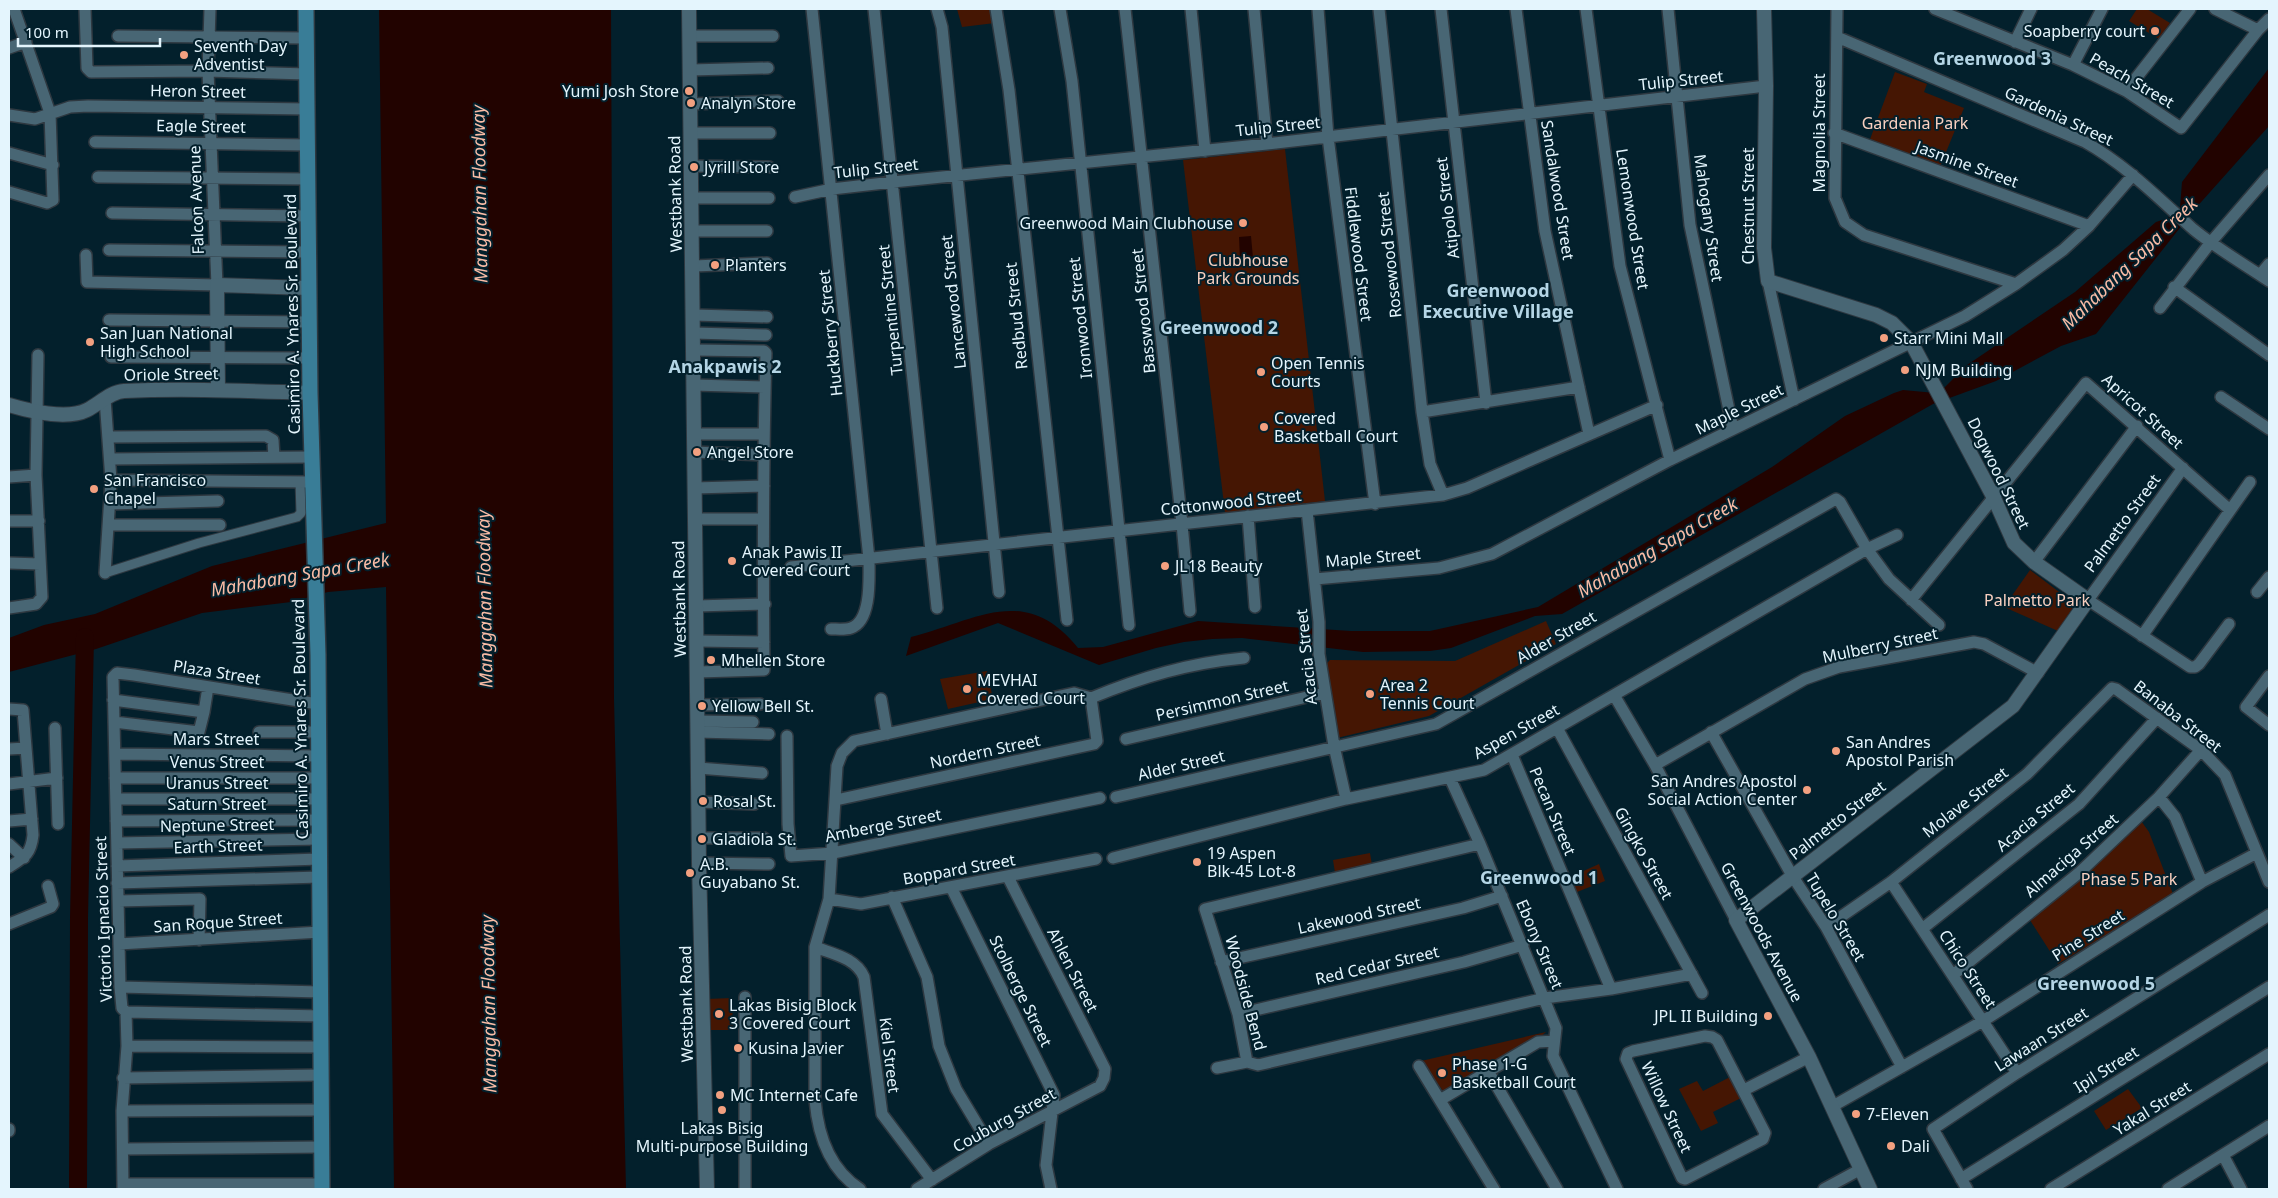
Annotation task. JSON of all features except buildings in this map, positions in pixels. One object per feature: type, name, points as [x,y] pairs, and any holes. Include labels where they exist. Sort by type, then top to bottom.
[{"type":"main road","name":"Casimiro A. Ynares Sr. Boulevard","points":[[306,9],[312,457],[306,482],[314,508],[317,620],[322,1186]]},
{"type":"street","points":[[9,10],[14,9],[50,113],[53,200],[47,203],[9,192]]},
{"type":"street","points":[[86,9],[87,68],[94,73],[208,71],[306,74]]},
{"type":"street","name":"Falcon Avenue","points":[[210,9],[208,71],[217,285],[218,390]]},
{"type":"street","name":"Westbank Road","points":[[689,9],[694,266],[698,802],[706,1189]]},
{"type":"street","name":"Huckberry Street","points":[[812,9],[869,559],[869,591],[860,622],[851,628],[831,629]]},
{"type":"street","name":"Turpentine Street","points":[[874,9],[894,182],[937,608]]},
{"type":"street","name":"Lancewood Street","points":[[937,9],[942,27],[999,592]]},
{"type":"street","name":"Redbud Street","points":[[996,9],[1009,90],[1067,620]]},
{"type":"street","name":"Ironwood Street","points":[[1060,9],[1080,164],[1129,625]]},
{"type":"street","name":"Basswood Street","points":[[1125,9],[1143,157],[1190,611]]},
{"type":"street","points":[[1191,9],[1205,150]]},
{"type":"street","points":[[1254,9],[1267,144]]},
{"type":"street","name":"Fiddlewood Street","points":[[1318,9],[1328,137],[1375,504]]},
{"type":"street","name":"Rosewood Street","points":[[1379,9],[1422,412],[1430,464],[1443,495]]},
{"type":"street","name":"Atipolo Street","points":[[1442,9],[1453,122],[1486,403]]},
{"type":"street","name":"Sandalwood Street","points":[[1516,9],[1545,231],[1589,434]]},
{"type":"street","name":"Lemonwood Street","points":[[1586,9],[1620,266],[1670,460]]},
{"type":"street","name":"Mahogany Street","points":[[1668,9],[1692,234],[1732,429]]},
{"type":"street","name":"Chestnut Street","points":[[1764,9],[1766,86],[1764,248],[1768,281],[1794,400]]},
{"type":"street","name":"Magnolia Street","points":[[1837,9],[1834,133],[1835,198],[1845,222],[1864,235],[2016,284]]},
{"type":"street","name":"Peach Street","points":[[1936,9],[1961,14],[2015,42],[2073,65],[2126,92],[2181,128],[2258,30],[2269,19]]},
{"type":"street","points":[[2015,42],[2032,9]]},
{"type":"street","points":[[2073,65],[2102,9]]},
{"type":"street","points":[[2126,92],[2190,9]]},
{"type":"street","points":[[2215,9],[2258,30]]},
{"type":"street","points":[[118,36],[306,38]]},
{"type":"street","points":[[690,36],[773,36]]},
{"type":"street","name":"Gardenia Street","points":[[1837,38],[2085,142],[2107,155],[2195,230],[2265,278]]},
{"type":"street","points":[[9,48],[26,42]]},
{"type":"street","points":[[691,70],[768,68]]},
{"type":"street","name":"Tulip Street","points":[[795,196],[832,189],[1267,144],[1766,86]]},
{"type":"street","points":[[690,104],[778,101]]},
{"type":"street","name":"Heron Street","points":[[9,115],[35,119],[70,107],[88,106],[209,106],[307,109]]},
{"type":"street","points":[[691,133],[770,133]]},
{"type":"street","name":"Jasmine Street","points":[[1834,133],[2089,226]]},
{"type":"street","name":"Eagle Street","points":[[95,142],[211,142],[307,145]]},
{"type":"street","points":[[9,153],[53,165]]},
{"type":"street","points":[[691,166],[769,167]]},
{"type":"street","name":"Maple Street","points":[[1315,579],[1439,568],[1492,554],[1670,460],[1965,316],[2016,284],[2063,250],[2089,226],[2132,175]]},
{"type":"street","points":[[2160,308],[2174,287],[2269,175]]},
{"type":"street","points":[[98,177],[308,179]]},
{"type":"street","points":[[692,198],[769,198]]},
{"type":"street","points":[[112,213],[308,216]]},
{"type":"street","points":[[693,231],[767,231]]},
{"type":"street","points":[[110,250],[309,252]]},
{"type":"street","points":[[86,255],[87,282],[309,288]]},
{"type":"street","points":[[694,266],[767,263]]},
{"type":"street","points":[[2265,278],[2269,264]]},
{"type":"street","name":"Dogwood Street","points":[[1768,281],[1876,316],[1892,323],[1910,342],[1929,374],[1994,498],[2014,543],[2034,562],[2190,667],[2194,667],[2229,624]]},
{"type":"street","points":[[2174,287],[2269,355]]},
{"type":"street","points":[[694,315],[767,316]]},
{"type":"street","points":[[109,320],[310,322]]},
{"type":"street","points":[[694,333],[766,335]]},
{"type":"street","points":[[694,350],[764,351],[766,353],[762,519],[765,604],[764,670],[761,672],[698,672]]},
{"type":"street","points":[[9,608],[36,604],[42,598],[36,475],[38,355]]},
{"type":"street","points":[[111,357],[218,356],[310,358]]},
{"type":"street","name":"Apricot Street","points":[[1911,600],[2086,383],[2230,510]]},
{"type":"street","points":[[694,385],[765,387]]},
{"type":"street","points":[[1422,412],[1579,387]]},
{"type":"street","name":"Oriole Street","points":[[9,405],[36,413],[76,413],[85,411],[121,391],[218,390],[310,394]]},
{"type":"street","points":[[2221,397],[2269,429]]},
{"type":"street","points":[[106,399],[111,480],[105,572],[199,543],[297,517],[301,513],[306,482],[111,480]]},
{"type":"street","name":"Cottonwood Street","points":[[791,567],[1443,495],[1467,488],[1657,405]]},
{"type":"street","points":[[2034,562],[2137,426]]},
{"type":"street","points":[[694,434],[763,434]]},
{"type":"street","points":[[109,438],[266,436],[273,440],[274,457]]},
{"type":"street","points":[[694,452],[763,454]]},
{"type":"street","points":[[111,459],[312,457]]},
{"type":"street","name":"Palmetto Street","points":[[1736,920],[2013,706],[2184,468]]},
{"type":"street","points":[[9,477],[36,475]]},
{"type":"street","points":[[2142,636],[2250,482]]},
{"type":"street","points":[[695,488],[764,486]]},
{"type":"street","name":"Alder Street","points":[[1116,797],[1436,724],[1831,500],[1836,499],[1840,502],[1867,550],[1889,579],[1939,625]]},
{"type":"street","points":[[110,504],[218,501]]},
{"type":"street","name":"Acacia Street","points":[[1307,510],[1319,622],[1318,654],[1334,746],[1346,799]]},
{"type":"street","points":[[1248,516],[1256,606]]},
{"type":"street","points":[[695,519],[762,519]]},
{"type":"street","points":[[9,521],[39,521]]},
{"type":"street","points":[[108,525],[220,525]]},
{"type":"street","name":"Aspen Street","points":[[1113,858],[1346,799],[1484,770],[1867,550],[1897,535]]},
{"type":"street","points":[[9,564],[40,564]]},
{"type":"street","points":[[2257,592],[2269,577]]},
{"type":"street","points":[[697,606],[765,604]]},
{"type":"street","points":[[698,640],[764,642]]},
{"type":"street","name":"Mulberry Street","points":[[1655,766],[1805,679],[1839,667],[1974,642],[1984,644],[2038,672]]},
{"type":"street","points":[[860,1189],[851,1183],[836,1167],[825,1148],[817,1124],[815,947],[829,900],[837,766],[842,753],[854,741],[1074,693],[1091,698],[1118,687],[1203,662],[1244,658]]},
{"type":"street","name":"Plaza Street","points":[[113,677],[117,673],[318,704]]},
{"type":"street","points":[[2269,676],[2246,707],[2269,724]]},
{"type":"street","name":"Victorio Ignacio Street","points":[[113,677],[120,987],[122,1008],[126,1012],[127,1046],[123,1078],[122,1111],[123,1187]]},
{"type":"street","points":[[114,722],[199,732],[208,687]]},
{"type":"street","name":"Banaba Street","points":[[2112,688],[2201,750],[2225,775],[2269,882]]},
{"type":"street","name":"Molave Street","points":[[1826,926],[1890,882],[2027,774],[2112,688]]},
{"type":"street","name":"Persimmon Street","points":[[1126,739],[1324,693]]},
{"type":"street","name":"Greenwoods Avenue","points":[[1614,696],[1655,766],[1809,1057],[1870,1189]]},
{"type":"street","name":"Nordern Street","points":[[836,800],[1094,744],[1097,741],[1091,698]]},
{"type":"street","points":[[881,699],[887,734]]},
{"type":"street","points":[[113,700],[204,712]]},
{"type":"street","points":[[698,705],[760,704]]},
{"type":"street","points":[[9,709],[23,710],[32,820],[32,848],[24,858],[9,867]]},
{"type":"street","name":"Acacia Street","points":[[1922,929],[2079,804],[2157,718]]},
{"type":"street","points":[[698,727],[753,722]]},
{"type":"street","points":[[698,727],[769,734]]},
{"type":"street","points":[[55,728],[58,824]]},
{"type":"street","name":"Gingko Street","points":[[1557,728],[1702,993]]},
{"type":"street","points":[[259,732],[318,732]]},
{"type":"street","name":"Tupelo Street","points":[[1711,732],[1793,877],[1826,926],[1902,1067]]},
{"type":"street","name":"Amberge Street","points":[[787,736],[790,855],[833,853],[1100,798]]},
{"type":"street","points":[[9,749],[26,748]]},
{"type":"street","name":"Almaciga Street","points":[[1953,975],[2080,872],[2159,797],[2201,750]]},
{"type":"street","name":"Mars Street","points":[[114,754],[318,756]]},
{"type":"street","name":"Pecan Street","points":[[1512,755],[1611,990]]},
{"type":"street","points":[[698,768],[762,773]]},
{"type":"street","points":[[9,784],[57,778]]},
{"type":"street","name":"Venus Street","points":[[115,778],[318,778]]},
{"type":"street","name":"Ebony Street","points":[[1450,778],[1545,998],[1556,1028],[1553,1056],[1617,1189]]},
{"type":"street","points":[[2159,797],[2175,816],[2202,882]]},
{"type":"street","name":"Uranus Street","points":[[116,799],[318,800]]},
{"type":"street","points":[[698,802],[754,804]]},
{"type":"street","points":[[9,821],[32,820]]},
{"type":"street","name":"Saturn Street","points":[[116,821],[319,820]]},
{"type":"street","points":[[699,838],[764,838]]},
{"type":"street","name":"Neptune Street","points":[[116,843],[319,839]]},
{"type":"street","points":[[9,844],[24,858]]},
{"type":"street","name":"Woodside Bend","points":[[1480,844],[1205,909],[1238,1014],[1247,1062],[1254,1066],[1275,1062],[1545,998],[1611,990],[1692,974]]},
{"type":"street","name":"Pine Street","points":[[1833,1106],[1983,1021],[2202,882],[2256,853]]},
{"type":"street","name":"Earth Street","points":[[117,866],[319,859]]},
{"type":"street","name":"Boppard Street","points":[[829,900],[857,905],[1096,860]]},
{"type":"street","points":[[699,863],[769,864]]},
{"type":"street","points":[[118,883],[319,877]]},
{"type":"street","name":"Ahlen Street","points":[[1008,877],[1105,1069],[1104,1078]]},
{"type":"street","name":"Chico Street","points":[[1890,882],[2017,1074]]},
{"type":"street","points":[[9,924],[51,907],[53,904],[48,886]]},
{"type":"street","name":"Stolberge Street","points":[[951,887],[1054,1095],[1046,1165],[1051,1189]]},
{"type":"street","name":"Lakewood Street","points":[[1221,962],[1462,908],[1502,896]]},
{"type":"street","points":[[892,897],[927,977],[939,1046],[956,1090],[989,1144]]},
{"type":"street","points":[[118,901],[200,899],[199,940]]},
{"type":"street","name":"Lawaan Street","points":[[1964,1184],[1933,1129],[2269,915]]},
{"type":"street","name":"San Roque Street","points":[[119,944],[320,932]]},
{"type":"street","name":"Red Cedar Street","points":[[1238,1014],[1464,962],[1523,945]]},
{"type":"street","name":"Kiel Street","points":[[815,947],[854,962],[860,968],[864,977],[882,1114],[932,1180]]},
{"type":"street","points":[[120,987],[320,992]]},
{"type":"street","name":"Ipil Street","points":[[1964,1184],[2269,987]]},
{"type":"street","points":[[745,997],[745,1189]]},
{"type":"street","points":[[126,1012],[321,1016]]},
{"type":"street","name":"Willow Street","points":[[1712,1036],[1717,1040],[1744,1090],[1763,1127],[1763,1139],[1685,1179],[1682,1178],[1626,1059],[1628,1053],[1633,1051],[1712,1036]]},
{"type":"street","points":[[1440,1100],[1538,1042],[1554,1041]]},
{"type":"street","points":[[127,1046],[321,1047]]},
{"type":"street","name":"Yakal Street","points":[[2051,1189],[2269,1054]]},
{"type":"street","points":[[1744,1090],[1809,1057]]},
{"type":"street","points":[[1217,1068],[1247,1062]]},
{"type":"street","points":[[1419,1066],[1494,1189]]},
{"type":"street","points":[[1488,1071],[1556,1189]]},
{"type":"street","points":[[123,1078],[321,1075]]},
{"type":"street","name":"Couburg Street","points":[[917,1189],[989,1144],[1100,1086],[1104,1078]]},
{"type":"street","points":[[122,1111],[321,1110]]},
{"type":"street","points":[[2173,1188],[2223,1155],[2268,1129]]},
{"type":"street","points":[[123,1149],[322,1146]]},
{"type":"street","points":[[2223,1155],[2241,1189]]},
{"type":"street","points":[[1824,1189],[1862,1169]]},
{"type":"street","points":[[123,1187],[322,1186]]},
{"type":"green space","points":[[957,9],[991,9],[995,23],[962,27]]},
{"type":"green space","name":"Soapberry court","points":[[2137,9],[2147,9],[2170,23],[2159,39],[2129,21]]},
{"type":"green space","name":"Gardenia Park","points":[[1895,72],[1927,84],[1924,92],[1964,108],[1940,167],[1869,142]]},
{"type":"green space","name":"Clubhouse Park Grounds","points":[[1285,149],[1325,501],[1225,513],[1183,160]]},
{"type":"green space","name":"Palmetto Park","points":[[2030,570],[2075,604],[2058,631],[2004,607]]},
{"type":"green space","points":[[1546,621],[1556,644],[1429,716],[1337,738],[1324,666],[1330,660],[1455,661]]},
{"type":"green space","name":"MEVHAI Covered Court","points":[[987,671],[993,699],[948,709],[940,679]]},
{"type":"green space","name":"Phase 5 Park","points":[[2139,818],[2149,832],[2173,894],[2058,964],[2028,917]]},
{"type":"green space","points":[[1370,853],[1372,865],[1335,873],[1333,860]]},
{"type":"green space","points":[[1599,864],[1605,881],[1577,892],[1570,877]]},
{"type":"green space","name":"Lakas Bisig Block 3 Covered Court","points":[[732,998],[733,1030],[707,1030],[706,999]]},
{"type":"green space","points":[[1546,1032],[1536,1041],[1443,1091],[1421,1061]]},
{"type":"green space","points":[[1730,1077],[1741,1098],[1713,1112],[1718,1123],[1701,1131],[1679,1089],[1697,1081],[1703,1091]]},
{"type":"green space","points":[[2128,1089],[2142,1108],[2106,1130],[2094,1111]]},
{"type":"water","points":[[379,9],[611,9],[614,699],[626,1189],[394,1189],[386,587],[328,592],[291,602],[202,613],[96,649],[9,672],[9,638],[44,625],[95,614],[212,566],[386,523]]},
{"type":"water","name":"Mahabang Sapa Creek","points":[[2269,68],[2269,126],[2194,210],[2096,334],[2061,346],[1996,381],[1933,404],[1562,614],[1535,616],[1451,648],[1430,651],[1363,652],[1242,638],[1212,639],[1156,648],[1099,665],[998,623],[906,656],[911,637],[978,616],[999,612],[1019,611],[1039,616],[1058,628],[1078,648],[1103,647],[1198,621],[1351,631],[1430,631],[1538,607],[1772,467],[1845,416],[1903,390],[1935,393],[1941,391],[1967,365],[2075,292],[2156,222],[2168,218],[2180,208],[2182,182]]},
{"type":"water","points":[[1251,236],[1253,258],[1240,259],[1239,237]]},
{"type":"waterway","points":[[78,1189],[79,918],[85,637]]},
{"type":"place","name":"Soapberry court","points":[[2155,31]]},
{"type":"place","name":"Seventh Day Adventist","points":[[184,55]]},
{"type":"place","name":"Yumi Josh Store","points":[[689,91]]},
{"type":"place","name":"Analyn Store","points":[[691,103]]},
{"type":"place","name":"Jyrill Store","points":[[694,167]]},
{"type":"place","name":"Greenwood Main Clubhouse","points":[[1243,223]]},
{"type":"place","name":"Planters","points":[[715,265]]},
{"type":"place","name":"Starr Mini Mall","points":[[1884,338]]},
{"type":"place","name":"San Juan National High School","points":[[90,342]]},
{"type":"place","name":"NJM Building","points":[[1905,370]]},
{"type":"place","name":"Open Tennis Courts","points":[[1261,372]]},
{"type":"place","name":"Covered Basketball Court","points":[[1264,427]]},
{"type":"place","name":"Angel Store","points":[[697,452]]},
{"type":"place","name":"San Francisco Chapel","points":[[94,489]]},
{"type":"place","name":"Anak Pawis II Covered Court","points":[[732,561]]},
{"type":"place","name":"JL18 Beauty","points":[[1165,566]]},
{"type":"place","name":"Mhellen Store","points":[[711,660]]},
{"type":"place","name":"MEVHAI Covered Court","points":[[967,689]]},
{"type":"place","name":"Area 2 Tennis Court","points":[[1370,694]]},
{"type":"place","name":"Yellow Bell St.","points":[[702,706]]},
{"type":"place","name":"San Andres Apostol Parish","points":[[1836,751]]},
{"type":"place","name":"San Andres Apostol Social Action Center","points":[[1807,790]]},
{"type":"place","name":"Rosal St.","points":[[703,801]]},
{"type":"place","name":"Gladiola St.","points":[[702,839]]},
{"type":"place","name":"19 Aspen Blk-45 Lot-8","points":[[1197,862]]},
{"type":"place","name":"A.B. Guyabano St.","points":[[690,873]]},
{"type":"place","name":"Lakas Bisig Block 3 Covered Court","points":[[719,1014]]},
{"type":"place","name":"JPL II Building","points":[[1768,1016]]},
{"type":"place","name":"Kusina Javier","points":[[738,1048]]},
{"type":"place","name":"Phase 1-G Basketball Court","points":[[1442,1073]]},
{"type":"place","name":"MC Internet Cafe","points":[[720,1095]]},
{"type":"place","name":"Lakas Bisig Multi-purpose Building","points":[[722,1110]]},
{"type":"place","name":"7-Eleven","points":[[1856,1114]]},
{"type":"place","name":"Dali","points":[[1891,1146]]},
{"type":"district","name":"Greenwood 3","points":[[1992,58]]},
{"type":"district","name":"Greenwood Executive Village","points":[[1498,300]]},
{"type":"district","name":"Greenwood 2","points":[[1219,327]]},
{"type":"district","name":"Anakpawis 2","points":[[725,366]]},
{"type":"district","name":"Greenwood 1","points":[[1539,877]]},
{"type":"district","name":"Greenwood 5","points":[[2096,983]]},
{"type":"water label","name":"Manggahan Floodway","points":[[479,194]]},
{"type":"water label","name":"Manggahan Floodway","points":[[484,599]]},
{"type":"water label","name":"Manggahan Floodway","points":[[488,1004]]}]
